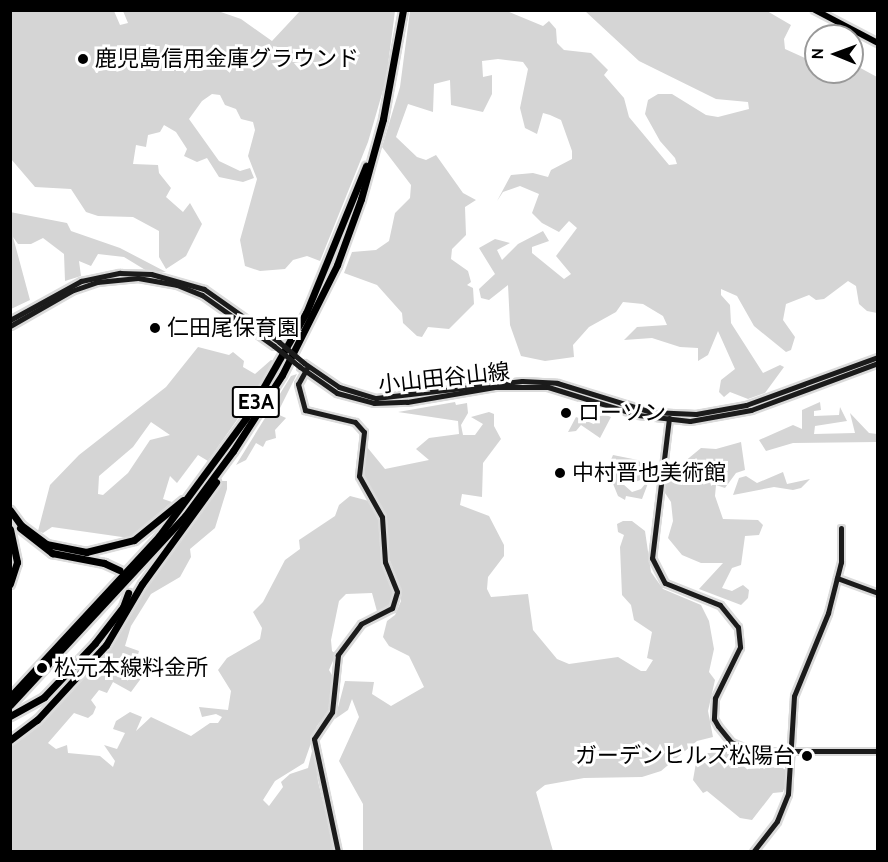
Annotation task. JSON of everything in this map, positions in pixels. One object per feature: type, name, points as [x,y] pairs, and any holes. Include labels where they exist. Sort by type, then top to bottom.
[{"type":"highway","name":"E3A","points":[[10,705],[185,516],[233,451],[282,375],[348,236],[390,88],[403,10]]},
{"type":"highway","name":"E3A","points":[[10,697],[159,536],[227,447],[281,361],[329,262],[356,197],[390,88]]},
{"type":"highway","points":[[10,740],[38,720],[106,645],[142,584],[238,450],[282,375]]},
{"type":"highway","points":[[10,512],[38,540],[56,549],[86,552],[125,545],[177,506],[227,447]]},
{"type":"highway","points":[[10,512],[28,537],[44,549],[119,570]]},
{"type":"highway","points":[[10,529],[17,562],[10,584]]},
{"type":"highway","points":[[10,716],[44,698],[96,643],[123,608],[128,593]]},
{"type":"main road","points":[[815,10],[878,43]]},
{"type":"street","name":"小山田谷山線","points":[[10,320],[81,281],[137,273],[165,276],[204,289],[304,367],[339,387],[369,397],[400,397],[499,381],[549,382],[669,417],[732,415],[878,363]]},
{"type":"street","name":"小山田谷山線","points":[[10,326],[70,291],[97,282],[144,279],[202,295],[276,344]]},
{"type":"street","name":"小山田谷山線","points":[[669,417],[728,410],[878,357]]},
{"type":"street","points":[[304,367],[298,384],[307,412],[355,423],[364,432],[359,476],[382,517],[385,562],[397,592],[389,612],[361,624],[338,655],[332,712],[314,739],[338,852]]},
{"type":"street","points":[[669,417],[652,540],[654,566],[665,582],[724,608],[738,627],[741,647],[716,698],[714,718],[725,736],[752,751],[878,752]]},
{"type":"street","points":[[753,852],[777,821],[785,804],[791,779],[794,696],[819,638],[837,578],[842,528]]},
{"type":"street","points":[[837,578],[878,593]]},
{"type":"shaded area","points":[[10,11],[114,11],[120,25],[128,23],[123,11],[218,11],[241,19],[272,41],[300,11],[395,11],[386,80],[368,142],[320,261],[307,256],[293,260],[285,269],[260,271],[245,266],[240,240],[257,179],[248,156],[255,130],[253,122],[241,119],[236,109],[225,105],[220,95],[212,94],[202,101],[189,119],[219,161],[240,171],[250,168],[254,178],[243,182],[219,177],[207,158],[197,162],[184,156],[187,149],[176,132],[164,125],[160,132],[148,135],[146,147],[136,145],[133,164],[158,165],[159,173],[171,188],[166,197],[183,212],[190,203],[202,224],[186,256],[166,269],[159,257],[159,231],[133,217],[98,216],[86,212],[71,189],[35,187],[11,159]]},
{"type":"shaded area","points":[[410,11],[507,11],[543,26],[549,21],[556,29],[557,43],[564,50],[591,53],[608,70],[604,75],[624,98],[629,117],[669,165],[677,164],[675,158],[660,141],[645,114],[648,100],[658,94],[672,94],[706,115],[718,117],[749,109],[748,102],[716,99],[639,61],[585,11],[767,11],[791,25],[784,39],[785,49],[804,58],[804,84],[864,84],[864,70],[877,77],[877,313],[867,311],[859,304],[856,286],[848,281],[824,299],[816,300],[809,295],[786,304],[783,320],[795,337],[791,350],[786,352],[754,326],[737,296],[721,289],[721,295],[730,305],[731,323],[763,373],[780,365],[784,367],[765,393],[748,399],[730,392],[724,397],[719,392],[721,380],[735,369],[718,331],[708,355],[698,361],[698,348],[680,347],[652,338],[624,340],[637,327],[667,325],[663,316],[643,304],[623,302],[616,312],[589,327],[573,345],[574,357],[545,361],[521,356],[510,325],[508,285],[489,300],[481,298],[479,289],[495,274],[479,248],[495,239],[510,243],[497,250],[502,260],[518,244],[543,231],[549,241],[532,247],[532,253],[564,279],[571,274],[556,256],[577,228],[569,221],[559,232],[542,223],[532,213],[539,194],[520,186],[503,192],[497,201],[511,175],[533,173],[548,177],[551,170],[572,159],[572,151],[561,120],[543,113],[537,134],[525,128],[520,108],[528,69],[523,62],[498,59],[482,61],[483,77],[492,75],[492,94],[483,112],[451,105],[450,80],[434,84],[433,112],[408,104],[396,137],[417,157],[426,160],[436,155],[463,193],[476,200],[465,207],[466,235],[452,249],[451,259],[468,271],[471,282],[467,285],[473,288],[474,304],[449,329],[428,327],[422,337],[417,336],[403,323],[402,313],[377,285],[344,273],[352,252],[376,250],[389,241],[395,213],[410,198],[411,185],[382,147],[400,87]]},
{"type":"shaded area","points":[[10,212],[67,223],[71,231],[120,248],[166,272],[147,271],[124,257],[98,254],[91,266],[79,261],[81,276],[65,281],[64,254],[43,238],[31,244],[18,244],[13,237],[30,300],[11,309]]},
{"type":"shaded area","points":[[198,347],[229,355],[233,352],[244,361],[243,367],[255,374],[271,360],[278,362],[208,461],[198,455],[177,483],[170,476],[163,499],[172,502],[129,538],[52,527],[43,533],[38,531],[50,485],[79,455],[166,387]],"holes":[[[151,422],[170,435],[150,440],[128,473],[103,495],[98,494],[99,476],[133,447]]]},
{"type":"shaded area","points":[[297,374],[277,414],[286,418],[275,430],[276,438],[266,441],[263,447],[256,443],[246,460],[236,465],[291,376]]},
{"type":"shaded area","points":[[455,402],[456,405],[467,403],[468,413],[461,425],[463,435],[475,435],[483,424],[471,417],[489,412],[494,414],[494,426],[501,439],[483,463],[482,497],[462,494],[460,505],[489,516],[504,545],[504,556],[488,577],[487,589],[491,597],[528,594],[533,630],[557,659],[569,664],[618,657],[641,671],[646,671],[653,660],[647,658],[652,632],[634,620],[631,605],[622,595],[620,547],[624,535],[618,532],[617,524],[623,521],[632,521],[645,531],[651,572],[663,589],[701,605],[709,621],[714,649],[709,672],[715,680],[708,711],[713,737],[697,741],[661,771],[642,777],[584,778],[545,785],[536,792],[553,851],[363,851],[363,804],[339,761],[359,717],[352,699],[348,710],[335,719],[345,681],[374,682],[372,694],[391,706],[424,687],[409,656],[389,646],[383,637],[387,621],[395,615],[401,601],[399,584],[386,551],[385,520],[362,476],[362,460],[367,447],[385,469],[429,460],[416,449],[429,438],[459,434],[458,421],[398,412]]},
{"type":"shaded area","points":[[820,402],[821,410],[814,411],[814,416],[839,415],[840,407],[847,421],[815,426],[814,434],[855,433],[850,413],[869,433],[877,434],[877,442],[793,443],[766,451],[759,440],[793,425],[802,429],[802,410]]},
{"type":"shaded area","points":[[594,410],[611,417],[600,438],[581,425],[576,431],[568,432],[576,417],[594,424],[597,419]]},
{"type":"shaded area","points":[[741,442],[745,470],[736,473],[725,488],[716,485],[715,496],[723,519],[758,520],[763,525],[759,535],[745,536],[741,565],[732,568],[722,588],[732,591],[743,585],[749,590],[748,598],[741,605],[699,589],[723,563],[701,563],[682,555],[668,538],[673,521],[671,502],[659,484],[660,475],[678,467],[701,448],[716,449]]},
{"type":"shaded area","points":[[613,455],[638,460],[645,468],[646,478],[635,482],[634,473],[622,472],[623,484],[632,492],[641,489],[650,478],[642,499],[626,496],[625,500],[618,496],[607,469]]},
{"type":"shaded area","points":[[783,472],[787,484],[810,479],[801,488],[793,490],[774,487],[733,495],[739,478],[746,476],[757,483]]},
{"type":"shaded area","points":[[222,481],[227,481],[227,489],[215,528],[190,549],[191,557],[180,577],[151,594],[131,626],[125,646],[139,651],[137,658],[148,669],[131,692],[113,682],[107,693],[99,690],[91,700],[96,707],[93,714],[88,718],[74,713],[48,743],[56,749],[67,745],[68,753],[100,756],[113,767],[115,761],[104,745],[117,749],[125,733],[113,729],[116,721],[130,712],[142,717],[136,731],[151,717],[191,736],[210,723],[218,723],[222,717],[216,714],[202,717],[199,707],[228,710],[231,691],[218,670],[227,658],[260,639],[262,628],[253,612],[263,602],[285,560],[300,549],[299,540],[335,516],[339,505],[350,496],[369,501],[382,528],[381,554],[394,597],[390,607],[378,615],[372,593],[346,594],[339,601],[331,640],[332,651],[336,654],[329,670],[333,677],[330,709],[317,726],[304,763],[275,781],[263,800],[269,806],[283,787],[281,782],[290,774],[308,768],[314,743],[318,781],[335,851],[11,852],[11,744],[38,725],[104,657],[141,591]]},
{"type":"shaded area","points":[[722,748],[747,769],[781,767],[789,772],[783,792],[773,793],[752,820],[740,818],[707,791],[703,793],[693,780],[697,757]]},
{"type":"place","name":"鹿児島信用金庫グラウンド","points":[[83,59]]},
{"type":"place","name":"仁田尾保育園","points":[[155,328]]},
{"type":"place","name":"ローソン","points":[[566,413]]},
{"type":"place","name":"中村晋也美術館","points":[[560,473]]},
{"type":"place","name":"松元本線料金所","points":[[42,668]]},
{"type":"place","name":"ガーデンヒルズ松陽台","points":[[807,756]]}]
